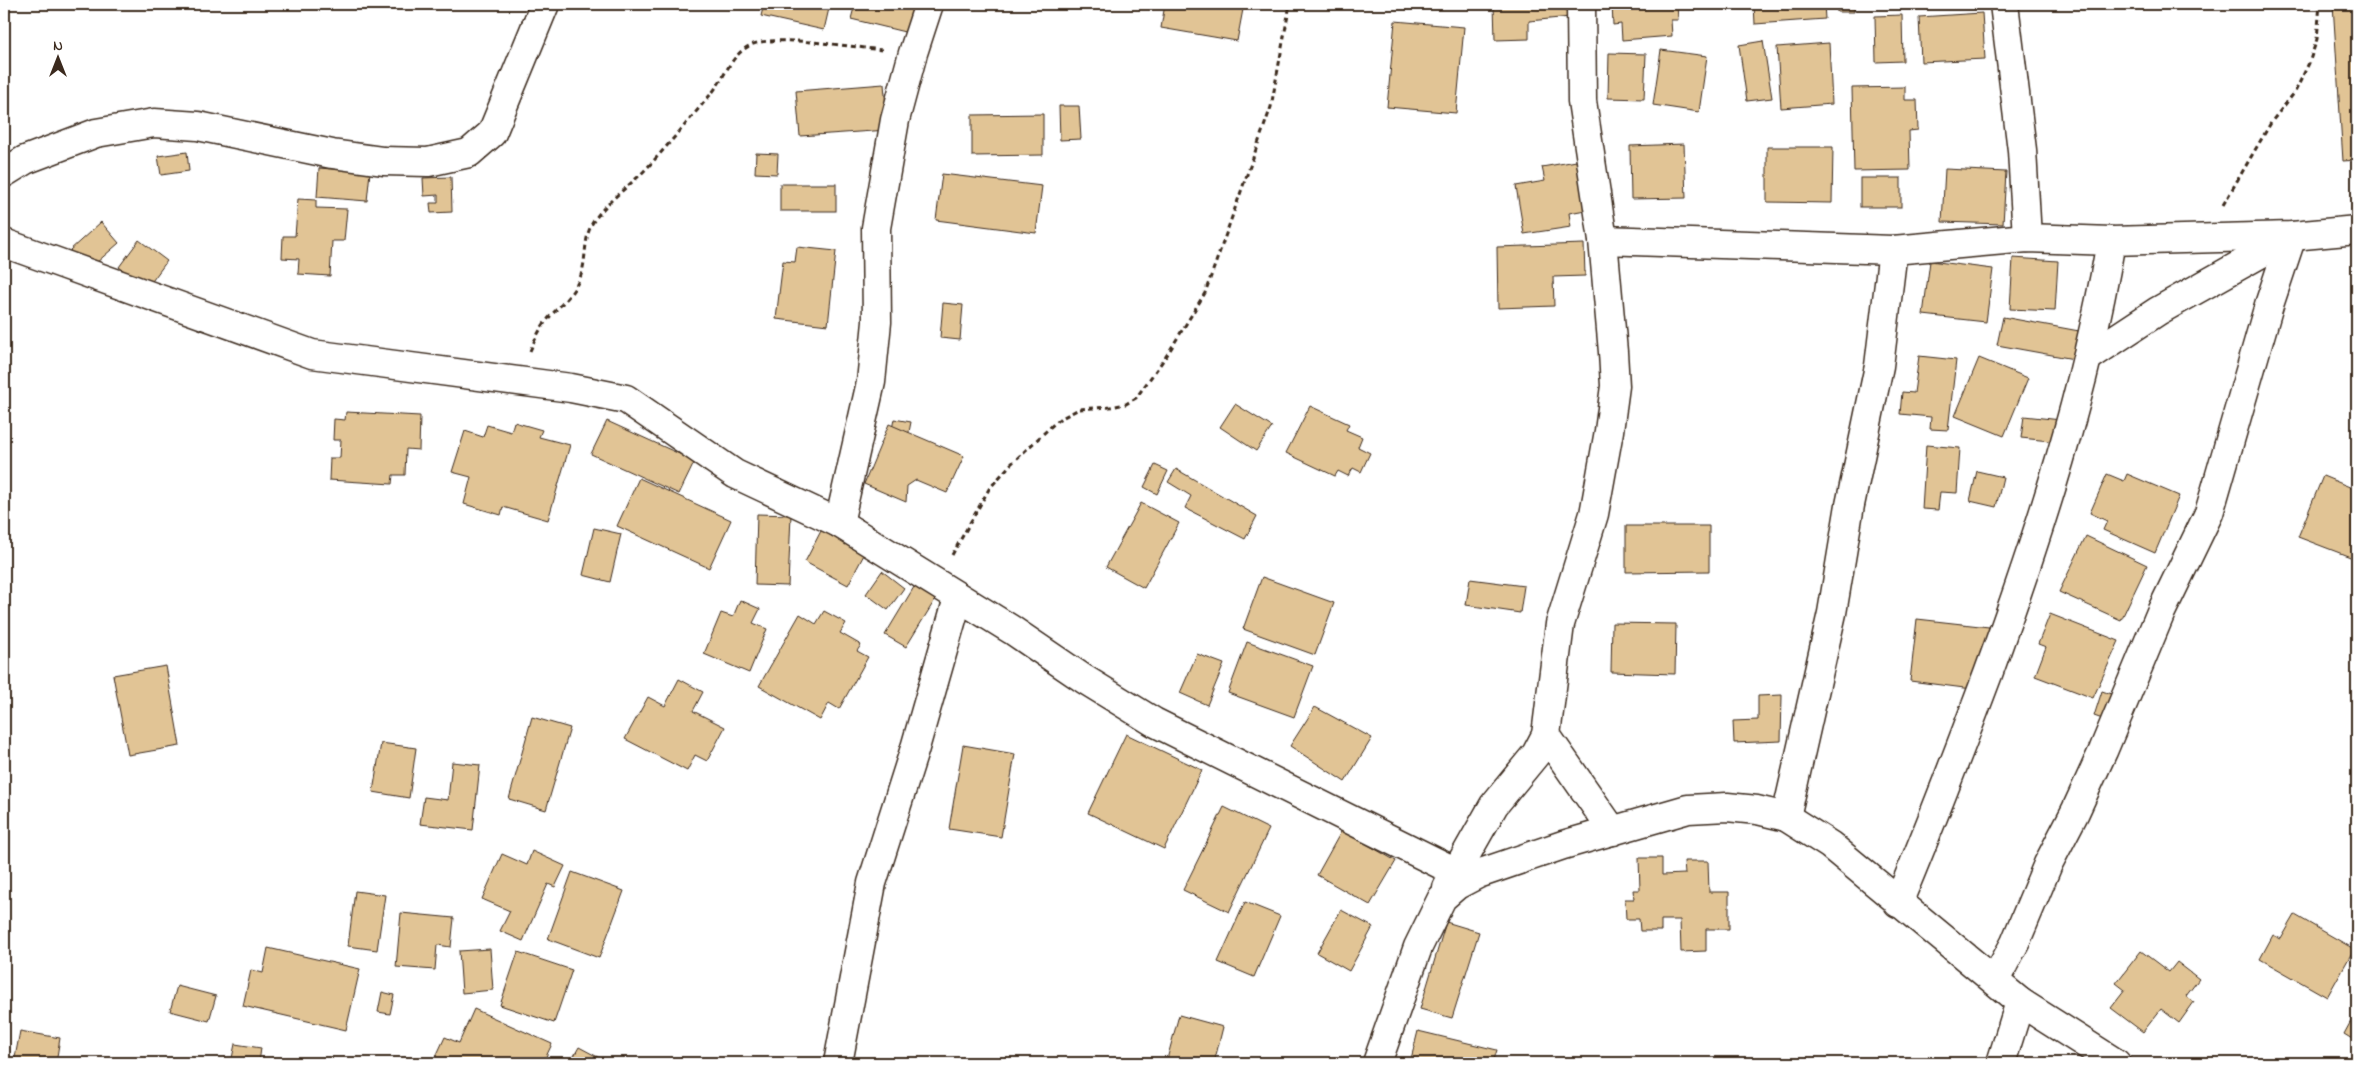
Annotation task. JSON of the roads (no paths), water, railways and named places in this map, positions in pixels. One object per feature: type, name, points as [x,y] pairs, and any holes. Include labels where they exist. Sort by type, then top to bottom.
[{"type":"street","points":[[4,173],[25,160],[96,133],[154,123],[198,126],[332,154],[383,161],[428,162],[469,153],[492,133],[545,4]]},
{"type":"street","points":[[839,523],[871,382],[877,322],[876,228],[895,120],[913,52],[929,4]]},
{"type":"street","points":[[1377,1063],[1418,947],[1442,898],[1494,805],[1536,754],[1546,735],[1560,624],[1594,514],[1614,395],[1614,352],[1603,240],[1582,101],[1581,4]]},
{"type":"street","points":[[2004,4],[2022,150],[2027,238]]},
{"type":"street","points":[[1603,240],[1893,250],[2027,238],[2111,241],[2292,236],[2357,230]]},
{"type":"street","points":[[2088,357],[2158,311],[2292,236]]},
{"type":"street","points":[[1995,980],[2015,943],[2048,864],[2075,812],[2103,751],[2161,612],[2209,513],[2268,305],[2292,236]]},
{"type":"street","points":[[1898,903],[1927,836],[2008,619],[2062,459],[2088,357],[2111,241]]},
{"type":"street","points":[[4,243],[312,354],[514,380],[626,399],[735,474],[839,523],[1154,722],[1456,872]]},
{"type":"street","points":[[1786,817],[1832,613],[1850,504],[1879,366],[1893,250]]},
{"type":"street","points":[[838,1063],[872,884],[917,740],[947,591]]},
{"type":"street","points":[[1546,735],[1613,831]]},
{"type":"street","points":[[1442,898],[1478,874],[1563,845],[1688,809],[1727,807],[1757,810],[1786,817],[1830,846],[2020,1002],[2116,1063]]},
{"type":"street","points":[[2001,1063],[2020,1002]]}]
